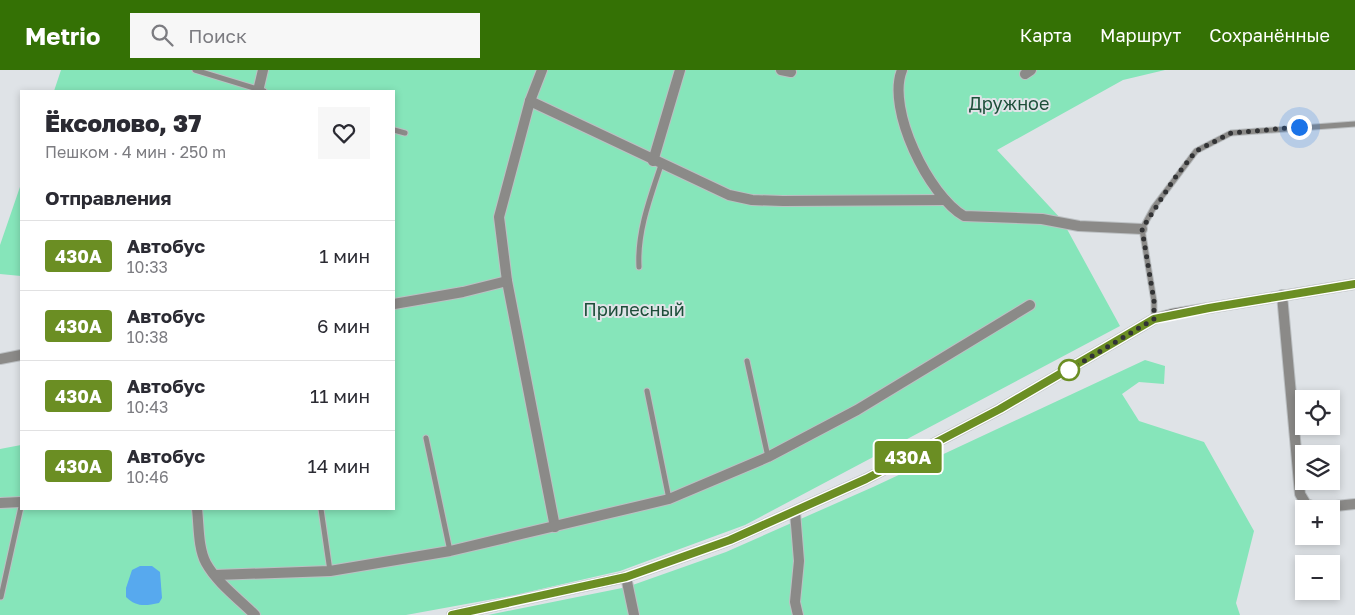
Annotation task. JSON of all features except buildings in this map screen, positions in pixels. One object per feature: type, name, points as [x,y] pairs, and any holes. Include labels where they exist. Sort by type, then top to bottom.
[{"type":"street","points":[[260,90],[263,70]]},
{"type":"street","points":[[542,70],[530,101],[499,217],[508,281],[554,527]]},
{"type":"street","points":[[657,163],[680,70]]},
{"type":"street","points":[[902,70],[897,100],[917,160],[953,210],[964,216],[1042,219],[1078,226],[1142,229]]},
{"type":"street","points":[[530,101],[729,196],[752,200],[945,200]]},
{"type":"street","points":[[395,304],[464,292],[508,281]]},
{"type":"street","points":[[452,615],[480,612],[626,577],[730,540],[866,479],[1000,409],[1154,319],[1172,314],[1355,284]]},
{"type":"street","points":[[1282,295],[1300,494],[1304,500]]},
{"type":"street","points":[[215,575],[330,571],[450,551],[669,499],[768,457],[857,410],[1030,305]]},
{"type":"street","points":[[0,359],[20,355]]},
{"type":"street","points":[[0,503],[20,502]]},
{"type":"street","points":[[1340,506],[1355,504]]},
{"type":"street","points":[[197,510],[206,562],[215,575],[255,615]]},
{"type":"street","points":[[795,512],[799,561],[795,602],[798,615]]},
{"type":"street","points":[[626,577],[634,615]]},
{"type":"lane","points":[[195,70],[257,90]]},
{"type":"lane","points":[[1154,319],[1154,301],[1142,229],[1164,193],[1196,151],[1231,133],[1355,124]]},
{"type":"lane","points":[[395,130],[406,133]]},
{"type":"lane","points":[[639,267],[638,254],[645,212],[657,163]]},
{"type":"lane","points":[[747,361],[768,457]]},
{"type":"lane","points":[[648,391],[669,499]]},
{"type":"lane","points":[[426,438],[450,551]]},
{"type":"lane","points":[[1,597],[20,510]]},
{"type":"lane","points":[[321,510],[330,571]]},
{"type":"green space","name":"Прилесный","points":[[61,70],[1165,70],[1123,80],[997,150],[1062,220],[1120,326],[745,525],[620,571],[515,595],[406,615],[0,615],[0,449],[20,445],[20,510],[395,510],[395,90],[54,90]]},
{"type":"green space","points":[[20,187],[20,276],[0,274],[0,245]]},
{"type":"green space","points":[[1145,360],[1165,366],[1164,384],[1139,382],[1122,394],[1139,421],[1204,442],[1254,531],[1236,603],[1240,615],[488,615],[627,587],[726,552],[873,487]]},
{"type":"water","points":[[140,566],[152,566],[160,572],[162,598],[159,603],[141,605],[133,603],[126,597],[126,588],[132,570]]},
{"type":"bus line","name":"430А","points":[[452,615],[626,577],[730,540],[866,479],[1000,409],[1154,319],[1172,314],[1355,284]]},
{"type":"route","points":[[1069,370],[1154,319],[1154,301],[1142,229],[1154,207],[1196,151],[1231,133],[1299,127]]},
{"type":"park label","name":"Дружное","points":[[1009,104]]}]
